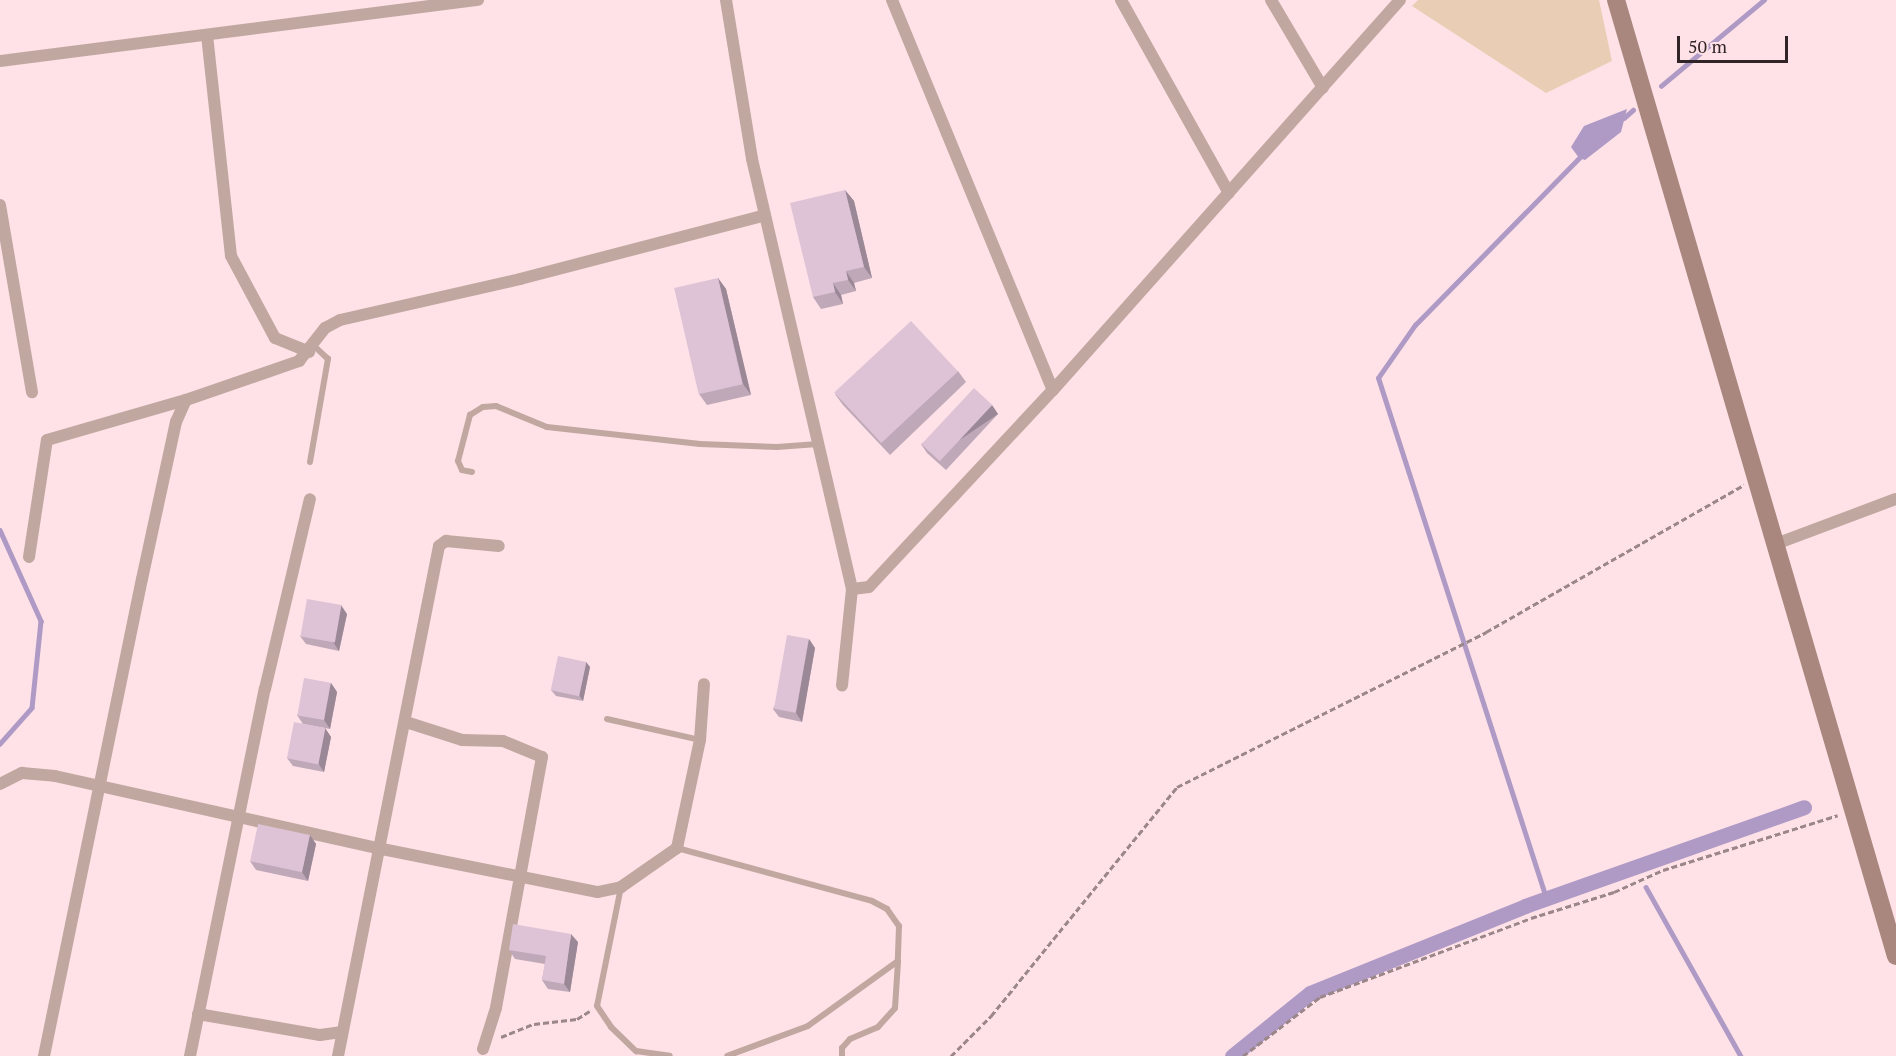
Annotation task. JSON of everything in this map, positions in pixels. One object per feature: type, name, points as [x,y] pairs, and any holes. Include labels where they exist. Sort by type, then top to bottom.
[{"type":"street","points":[[0,61],[478,0]]},
{"type":"street","points":[[726,0],[765,215],[852,589],[842,685]]},
{"type":"street","points":[[892,0],[1053,390]]},
{"type":"street","points":[[1121,0],[1229,194]]},
{"type":"street","points":[[1270,0],[1323,88]]},
{"type":"street","points":[[852,589],[869,586],[1053,390],[1400,0]]},
{"type":"street","points":[[1616,0],[1896,956]]},
{"type":"street","points":[[207,35],[231,256],[275,338],[311,348]]},
{"type":"street","points":[[0,205],[32,392]]},
{"type":"street","points":[[29,557],[47,440],[186,400],[299,362],[325,328],[340,320],[520,279],[765,215]]},
{"type":"street","points":[[44,1056],[98,786],[173,433],[186,400]]},
{"type":"street","points":[[190,1056],[239,816],[310,499]]},
{"type":"street","points":[[1776,544],[1896,499]]},
{"type":"street","points":[[338,1056],[354,961],[382,849],[439,546],[446,541],[499,546]]},
{"type":"street","points":[[0,784],[22,773],[33,773],[239,816],[382,849],[598,891],[621,887],[677,848],[700,740],[704,684]]},
{"type":"street","points":[[406,722],[462,740],[503,741],[542,758],[496,1008],[483,1049]]},
{"type":"street","points":[[198,1014],[320,1035],[341,1032]]},
{"type":"lane","points":[[310,462],[328,359],[311,348]]},
{"type":"lane","points":[[472,472],[462,470],[458,461],[470,415],[483,407],[496,406],[547,427],[665,440],[777,447],[818,444]]},
{"type":"lane","points":[[607,719],[700,740]]},
{"type":"lane","points":[[677,848],[872,901],[887,909],[899,926],[895,1008],[878,1027],[850,1039],[842,1048],[842,1056]]},
{"type":"lane","points":[[621,887],[597,1006],[611,1027],[636,1051],[670,1056]]},
{"type":"lane","points":[[728,1056],[808,1026],[898,961]]},
{"type":"path","points":[[951,1056],[991,1016],[1178,788],[1486,632],[1756,477]]},
{"type":"path","points":[[1244,1056],[1320,997],[1531,918],[1614,892],[1663,870],[1852,811]]},
{"type":"path","points":[[483,1049],[496,1038],[534,1024],[577,1019],[597,1006]]},
{"type":"shaded area","points":[[1418,0],[1599,0],[1612,61],[1546,93],[1412,6]]},
{"type":"shaded area","points":[[1627,109],[1621,132],[1585,160],[1579,158],[1571,147],[1584,126]]},
{"type":"building","points":[[845,190],[864,267],[846,271],[848,280],[833,283],[835,292],[813,297],[790,203]]},
{"type":"building","points":[[718,278],[743,384],[699,394],[674,288]]},
{"type":"building","points":[[911,321],[958,371],[881,443],[834,393]]},
{"type":"building","points":[[974,388],[992,405],[940,461],[921,444]]},
{"type":"building","points":[[307,599],[341,605],[335,643],[300,636]]},
{"type":"building","points":[[787,635],[809,639],[796,713],[774,709]]},
{"type":"building","points":[[558,656],[586,662],[579,696],[551,690]]},
{"type":"building","points":[[304,678],[331,683],[324,720],[297,715]]},
{"type":"building","points":[[294,722],[325,728],[318,764],[287,758]]},
{"type":"building","points":[[258,824],[310,835],[302,872],[250,861]]},
{"type":"building","points":[[513,924],[571,934],[564,984],[542,980],[546,956],[509,950]]},
{"type":"waterway","points":[[1661,86],[1764,0]]},
{"type":"waterway","points":[[1624,118],[1633,110]]},
{"type":"waterway","points":[[1546,898],[1378,378],[1415,325],[1582,155]]},
{"type":"waterway","points":[[0,530],[41,621],[32,708],[0,744]]},
{"type":"waterway","points":[[1232,1056],[1310,993],[1525,906],[1804,807]]},
{"type":"waterway","points":[[1646,887],[1741,1056]]}]
